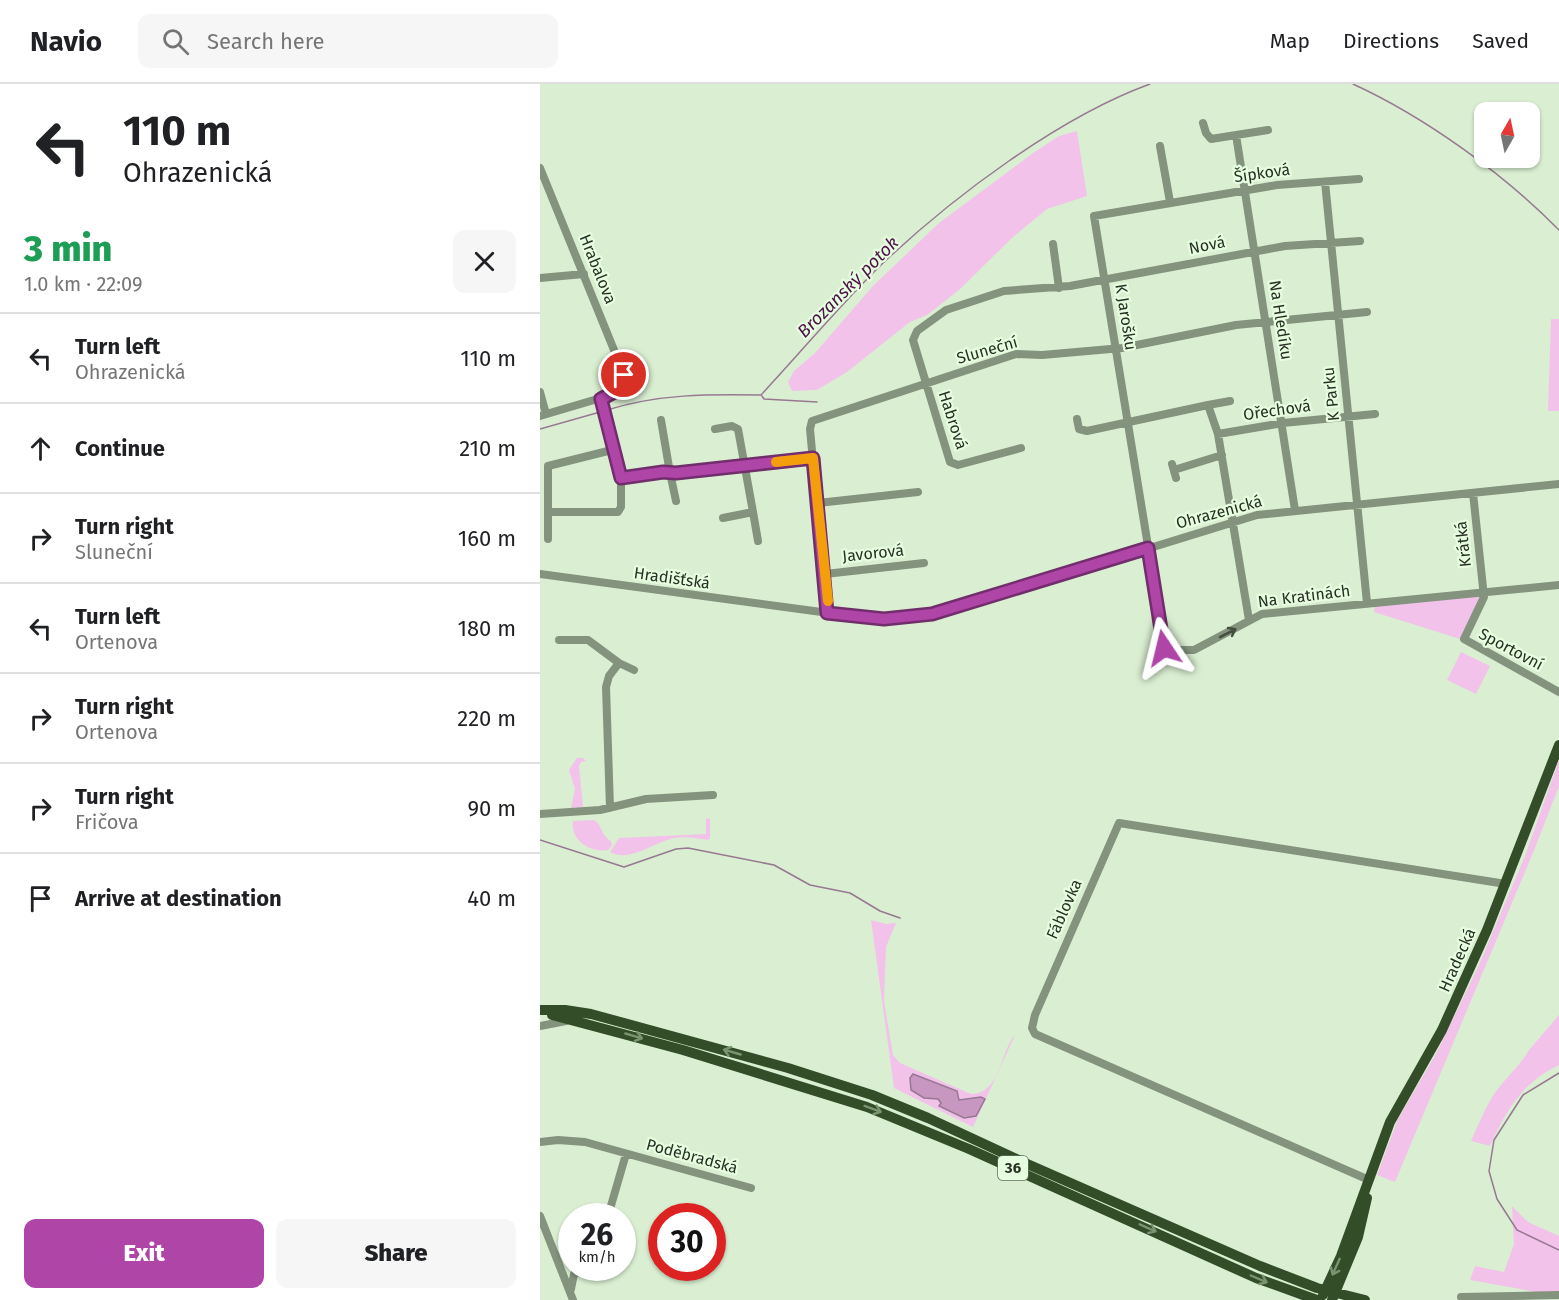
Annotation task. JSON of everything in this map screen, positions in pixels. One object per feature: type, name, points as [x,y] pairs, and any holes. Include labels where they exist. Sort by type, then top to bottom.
[{"type":"main road","name":"Hradecká","points":[[1326,1297],[1390,1122],[1442,1030],[1506,884],[1559,746]]},
{"type":"main road","name":"36","points":[[540,1010],[591,1014],[778,1065],[872,1095],[1326,1297]]},
{"type":"main road","name":"36","points":[[540,1016],[556,1016],[584,1022],[804,1086],[897,1118],[1287,1290],[1326,1297],[1365,1300]]},
{"type":"main road","points":[[1287,1290],[1298,1300]]},
{"type":"street","points":[[1203,123],[1206,134],[1211,139],[1268,130]]},
{"type":"street","name":"Na Hledíku","points":[[1236,135],[1284,423],[1295,510]]},
{"type":"street","points":[[1160,146],[1170,202]]},
{"type":"street","name":"Hrabalova","points":[[540,168],[544,185],[624,372],[623,382],[602,403]]},
{"type":"street","name":"Šípková","points":[[1094,216],[1245,190],[1359,179]]},
{"type":"street","name":"K Parku","points":[[1325,182],[1367,603]]},
{"type":"street","name":"K Jarošku","points":[[1094,216],[1148,548]]},
{"type":"street","name":"Nová","points":[[925,384],[913,337],[942,313],[1004,291],[1059,288],[1255,251],[1360,241]]},
{"type":"street","points":[[1053,244],[1059,288]]},
{"type":"street","points":[[540,278],[584,274]]},
{"type":"street","name":"Sluneční","points":[[827,613],[810,429],[812,421],[1013,355],[1042,356],[1116,349],[1266,321],[1367,312]]},
{"type":"street","name":"Habrová","points":[[925,384],[952,465],[1021,448]]},
{"type":"street","points":[[540,392],[543,415],[602,403],[608,418],[612,450],[621,478],[621,507],[618,512],[550,512]]},
{"type":"street","name":"Ořechová","points":[[1127,423],[1230,401]]},
{"type":"street","points":[[1208,405],[1218,434],[1252,618]]},
{"type":"street","name":"Ořechová","points":[[1218,434],[1284,423],[1376,414]]},
{"type":"street","points":[[1077,419],[1079,429],[1084,432],[1127,423]]},
{"type":"street","points":[[661,420],[676,501]]},
{"type":"street","points":[[715,429],[732,426],[738,429],[758,541]]},
{"type":"street","points":[[548,539],[549,466],[612,450]]},
{"type":"street","points":[[1174,471],[1222,455]]},
{"type":"street","points":[[621,478],[813,458]]},
{"type":"street","name":"Ohrazenická","points":[[827,613],[896,619],[932,614],[968,605],[1235,520],[1295,510],[1559,484]]},
{"type":"street","points":[[818,503],[918,492]]},
{"type":"street","name":"Krátká","points":[[1473,493],[1484,591]]},
{"type":"street","points":[[723,518],[753,512]]},
{"type":"street","name":"Na Kratinách","points":[[1148,548],[1165,650],[1194,650],[1252,618],[1367,603],[1559,585]]},
{"type":"street","name":"Javorová","points":[[825,574],[924,562]]},
{"type":"street","name":"Hradišťská","points":[[540,574],[827,613]]},
{"type":"street","name":"Sportovní","points":[[1484,591],[1483,600],[1465,635],[1465,641],[1559,692]]},
{"type":"street","points":[[559,640],[588,640],[619,663],[634,670]]},
{"type":"street","points":[[610,808],[605,697],[609,676],[619,663]]},
{"type":"street","points":[[540,814],[610,808],[646,799],[713,795]]},
{"type":"street","name":"Fáblovka","points":[[1369,1180],[1039,1037],[1033,1032],[1035,1015],[1119,823],[1506,884]]},
{"type":"street","points":[[540,1026],[562,1021],[584,1022]]},
{"type":"street","name":"Poděbradská","points":[[542,1142],[578,1142],[751,1188]]},
{"type":"street","name":"Poděbradská","points":[[612,1203],[626,1154]]},
{"type":"street","points":[[540,1216],[573,1300]]},
{"type":"street","points":[[571,1281],[573,1300]]},
{"type":"street","points":[[1461,1297],[1559,1295]]},
{"type":"shaded area","points":[[1077,131],[1087,196],[1047,209],[1013,237],[959,290],[927,315],[910,322],[847,372],[817,390],[792,391],[788,382],[794,371],[815,353],[873,286],[939,223],[1036,151],[1059,136]]},
{"type":"shaded area","points":[[1551,319],[1559,319],[1559,411],[1548,411]]},
{"type":"shaded area","points":[[1482,596],[1460,639],[1374,612],[1375,605]]},
{"type":"shaded area","points":[[1461,652],[1490,666],[1476,694],[1447,680]]},
{"type":"shaded area","points":[[577,758],[583,758],[586,761],[581,762],[579,766],[583,807],[571,808],[575,789],[569,770]]},
{"type":"shaded area","points":[[1559,760],[1559,786],[1535,848],[1395,1182],[1377,1175],[1398,1119],[1437,1052],[1479,965],[1525,856]]},
{"type":"shaded area","points":[[706,818],[710,819],[710,838],[708,840],[678,837],[626,855],[610,852],[619,838],[706,834]]},
{"type":"shaded area","points":[[594,820],[611,841],[612,846],[608,850],[595,850],[578,840],[575,834],[573,821]]},
{"type":"shaded area","points":[[871,920],[886,924],[896,923],[886,947],[884,1001],[893,1055],[900,1063],[971,1094],[981,1092],[988,1087],[997,1075],[973,1127],[894,1088]]},
{"type":"shaded area","points":[[1559,1015],[1559,1065],[1525,1089],[1509,1109],[1490,1146],[1471,1141],[1494,1094]]},
{"type":"shaded area","points":[[1015,1035],[1001,1065],[1010,1042]]},
{"type":"shaded area","points":[[913,1074],[957,1091],[959,1100],[981,1097],[985,1099],[976,1116],[964,1118],[939,1106],[941,1103],[938,1099],[924,1098],[911,1090],[910,1078]]},
{"type":"shaded area","points":[[1512,1206],[1528,1222],[1559,1236],[1559,1296],[1470,1280],[1475,1266],[1504,1272],[1514,1244]]},
{"type":"waterway","name":"Brozanský potok","points":[[607,410],[664,398],[702,395],[761,395],[866,280],[941,212],[1008,161],[1044,138],[1115,98],[1150,84]]},
{"type":"waterway","name":"Brozanský potok","points":[[1353,84],[1408,113],[1462,148],[1514,188],[1559,230]]},
{"type":"waterway","points":[[762,396],[764,399],[817,402]]},
{"type":"waterway","name":"Brozanský potok","points":[[540,429],[600,412]]},
{"type":"waterway","points":[[540,840],[624,867],[676,849],[688,848],[774,865],[810,885],[850,893],[880,911],[900,918]]},
{"type":"waterway","points":[[1559,1073],[1523,1095],[1494,1140],[1489,1171],[1497,1199],[1517,1230],[1559,1250]]},
{"type":"slow traffic","points":[[776,462],[813,458],[828,601]]},
{"type":"route","points":[[624,375],[618,390],[601,399],[608,418],[616,469],[621,478],[813,458],[828,603],[827,613],[884,619],[932,614],[968,605],[1148,548],[1164,648]]}]
